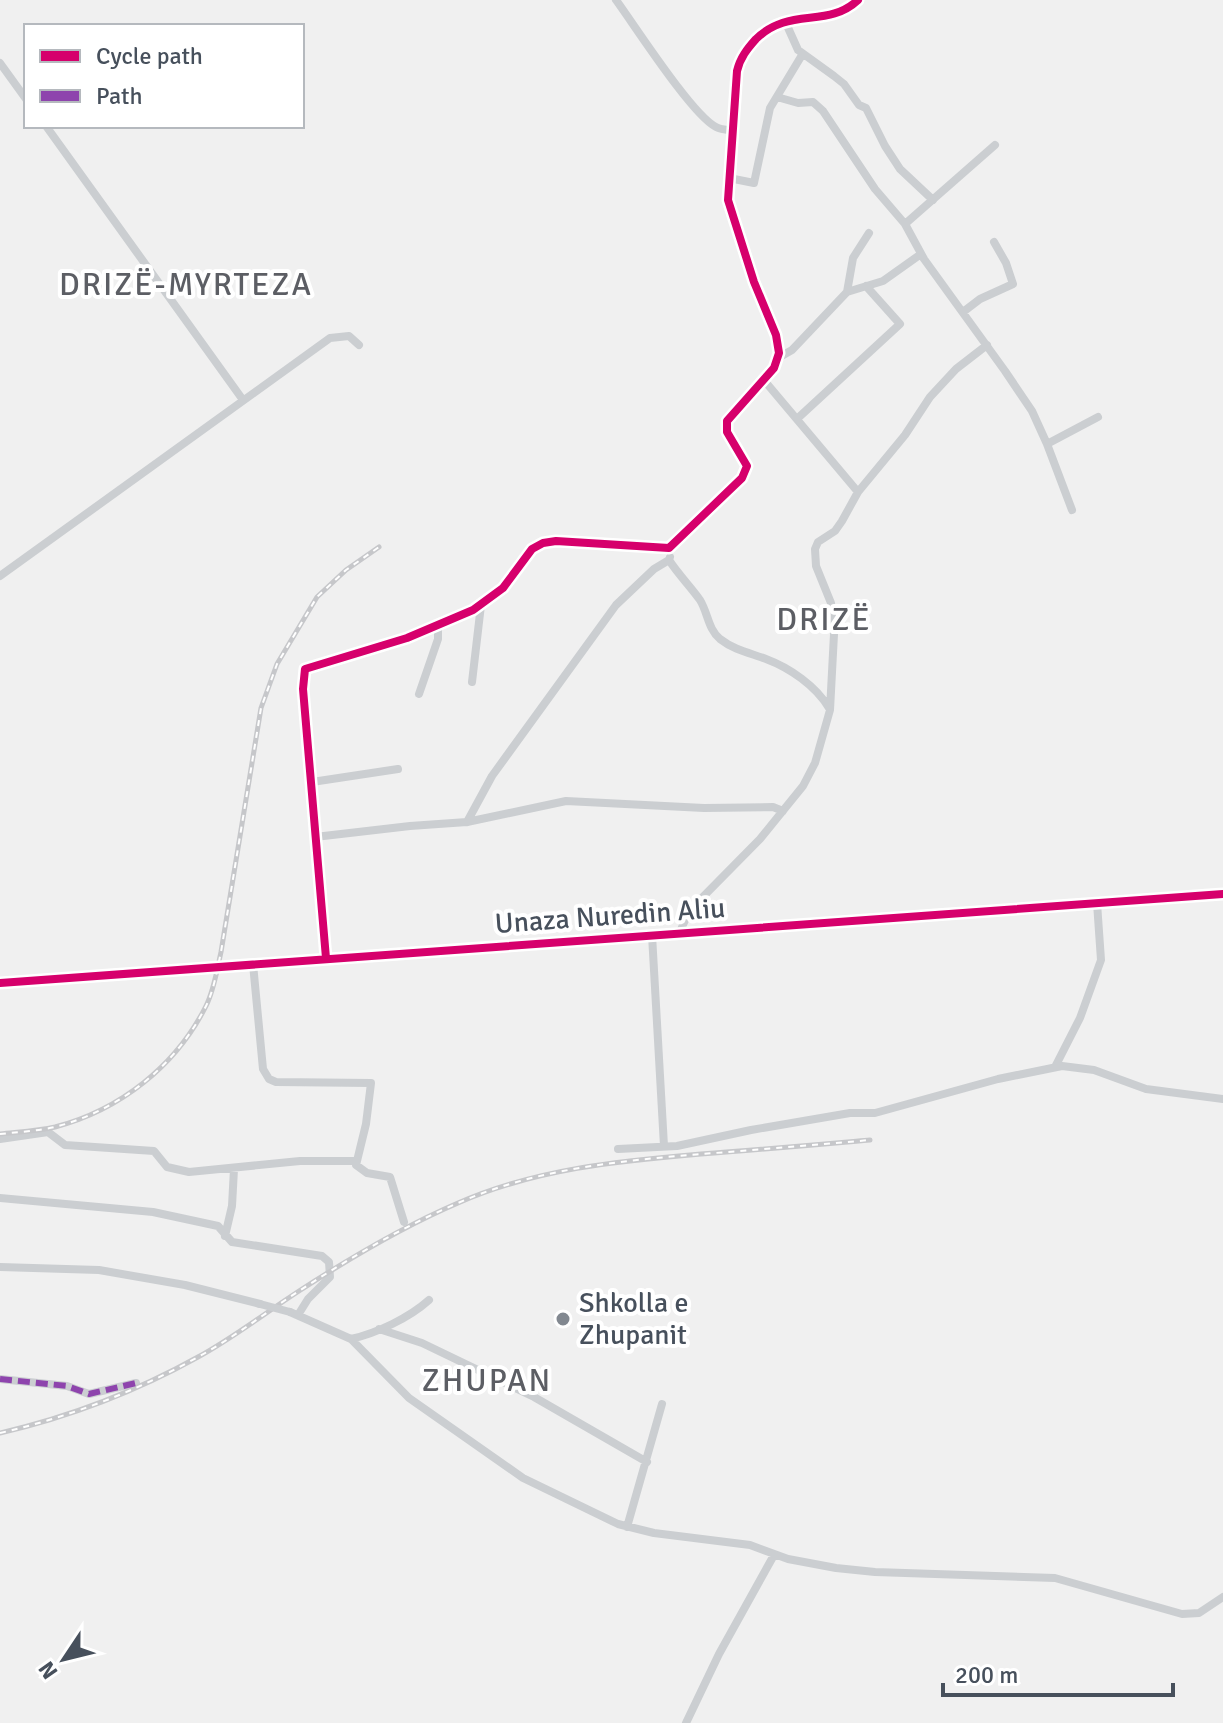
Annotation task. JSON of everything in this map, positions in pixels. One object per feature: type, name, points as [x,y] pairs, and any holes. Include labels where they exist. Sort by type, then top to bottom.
[{"type":"main road","name":"Unaza Nuredin Aliu","points":[[0,983],[1223,894]]},
{"type":"street","points":[[616,0],[681,91],[700,112],[717,127],[735,131]]},
{"type":"street","points":[[830,710],[817,691],[781,666],[732,647],[718,638],[700,601],[669,560],[669,548],[745,474],[745,461],[729,437],[727,421],[774,368],[778,358],[776,335],[754,282],[728,194],[739,62],[759,37],[785,21],[836,15],[858,0]]},
{"type":"street","points":[[785,21],[802,55],[844,84],[859,105],[866,108],[900,169],[933,200]]},
{"type":"street","points":[[729,178],[754,183],[768,116],[802,55]]},
{"type":"street","points":[[0,63],[24,96]]},
{"type":"street","points":[[777,97],[818,105],[875,189],[905,224],[921,254],[1032,411],[1072,510]]},
{"type":"street","points":[[47,128],[243,400]]},
{"type":"street","points":[[905,224],[995,145]]},
{"type":"street","points":[[847,292],[853,258],[869,233]]},
{"type":"street","points":[[963,312],[980,299],[1013,284],[994,242]]},
{"type":"street","points":[[778,358],[792,350],[847,292],[883,281],[921,254]]},
{"type":"street","points":[[798,418],[900,324],[866,286]]},
{"type":"street","points":[[0,576],[330,338],[349,336],[359,345]]},
{"type":"street","points":[[679,934],[689,911],[739,862],[810,776],[830,710],[834,620],[814,556],[818,542],[842,521],[858,492],[905,435],[930,397],[956,369],[987,345]]},
{"type":"street","points":[[763,379],[858,492]]},
{"type":"street","points":[[1047,444],[1098,417]]},
{"type":"street","points":[[326,958],[303,689],[305,669],[438,627],[481,605],[512,578],[532,549],[543,543],[556,541],[669,548]]},
{"type":"street","points":[[467,822],[492,776],[616,605],[654,569],[669,560]]},
{"type":"street","points":[[472,682],[481,605]]},
{"type":"street","points":[[419,694],[438,639],[438,627]]},
{"type":"street","points":[[312,782],[398,769]]},
{"type":"street","points":[[315,837],[467,822],[566,801],[704,808],[773,807],[783,811]]},
{"type":"street","points":[[1055,1067],[1080,1018],[1101,960],[1097,903]]},
{"type":"street","points":[[652,935],[664,1146]]},
{"type":"street","points":[[253,964],[262,1062],[269,1079],[276,1082],[371,1083],[366,1124],[356,1161],[362,1172],[390,1177],[404,1222]]},
{"type":"street","points":[[618,1149],[690,1144],[850,1113],[875,1113],[998,1079],[1067,1066],[1094,1070],[1146,1089],[1223,1099]]},
{"type":"street","points":[[0,1139],[48,1132],[65,1145],[154,1151],[162,1163],[175,1170],[189,1172],[300,1161],[356,1161]]},
{"type":"street","points":[[223,1230],[232,1206],[234,1169]]},
{"type":"street","points":[[0,1198],[153,1212],[223,1230],[232,1242],[316,1254],[326,1259],[331,1271],[328,1282],[294,1314]]},
{"type":"street","points":[[0,1267],[99,1270],[185,1285],[294,1314],[351,1339],[409,1398],[523,1478],[627,1527],[750,1545],[774,1555],[836,1568],[1055,1578],[1182,1614],[1199,1613],[1223,1597]]},
{"type":"street","points":[[351,1339],[367,1336],[415,1312],[429,1300]]},
{"type":"street","points":[[379,1329],[422,1343],[542,1401],[647,1462]]},
{"type":"street","points":[[0,1379],[67,1386],[89,1394],[136,1383]]},
{"type":"street","points":[[627,1527],[662,1404]]},
{"type":"street","points":[[686,1723],[719,1654],[774,1555]]},
{"type":"railway","points":[[0,1134],[55,1127],[102,1109],[144,1083],[194,1028],[209,1000],[217,973],[261,708],[277,664],[317,597],[346,570],[379,547]]},
{"type":"railway","points":[[0,1433],[101,1402],[174,1370],[224,1342],[299,1291],[377,1244],[437,1212],[487,1191],[577,1168],[870,1140]]},
{"type":"marked path","points":[[0,1379],[67,1386],[89,1394],[136,1383]]},
{"type":"cycle path","points":[[326,958],[303,689],[305,669],[407,638],[473,610],[503,588],[532,549],[543,543],[556,541],[669,548],[742,478],[747,466],[727,432],[727,421],[774,368],[779,353],[776,335],[754,282],[728,200],[737,71],[747,50],[769,29],[782,23],[834,14],[858,0]]},
{"type":"cycle path","points":[[0,983],[1223,894]]},
{"type":"place","name":"Shkolla e Zhupanit","points":[[563,1319]]},
{"type":"district","name":"DRIZË-MYRTEZA","points":[[186,284]]},
{"type":"district","name":"DRIZË","points":[[824,619]]},
{"type":"district","name":"ZHUPAN","points":[[487,1380]]}]
